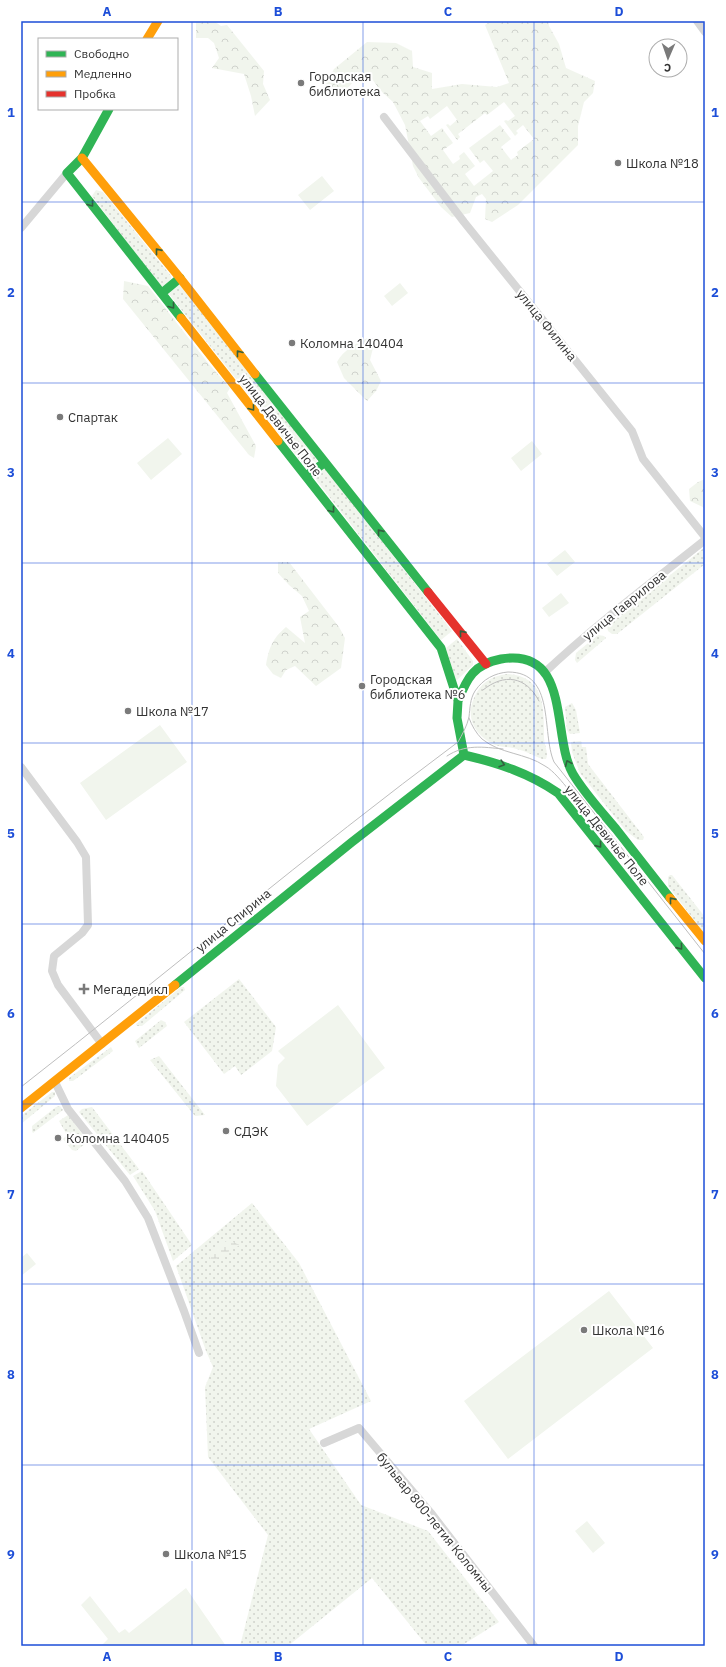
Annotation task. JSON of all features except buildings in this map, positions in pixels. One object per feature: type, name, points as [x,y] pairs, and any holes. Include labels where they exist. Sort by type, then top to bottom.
[{"type":"street","points":[[148,38],[158,21]]},
{"type":"street","points":[[696,21],[705,32]]},
{"type":"street","points":[[21,228],[82,158],[108,110]]},
{"type":"street","name":"улица Филина","points":[[384,117],[464,222],[632,431],[643,459],[705,538]]},
{"type":"street","name":"улица Девичье Поле","points":[[82,158],[180,278],[324,463],[486,664]]},
{"type":"street","name":"улица Девичье Поле","points":[[68,173],[441,648],[458,701],[458,718],[464,755],[512,767],[547,784],[558,793],[705,978]]},
{"type":"street","points":[[162,293],[180,278]]},
{"type":"street","points":[[306,476],[324,463]]},
{"type":"street","name":"улица Гаврилова","points":[[544,673],[568,650],[705,538]]},
{"type":"street","name":"улица Девичье Поле","points":[[458,701],[464,684],[473,672],[486,664],[503,658],[515,659],[537,666],[544,673],[555,693],[563,746],[569,766],[592,799],[705,941]]},
{"type":"street","name":"улица Спирина","points":[[21,1108],[102,1044],[279,899],[464,755]]},
{"type":"street","points":[[21,767],[77,842],[86,857],[88,924],[82,933],[54,956],[52,971],[58,985],[102,1044]]},
{"type":"street","points":[[54,1082],[68,1109],[125,1181],[148,1218],[199,1354]]},
{"type":"street","name":"бульвар 800-летия Коломны","points":[[324,1443],[359,1428],[431,1514],[534,1646]]},
{"type":"green space","points":[[196,21],[214,21],[221,26],[227,25],[264,71],[263,84],[270,100],[255,116],[244,74],[212,68],[219,58],[214,43],[208,38],[196,38]]},
{"type":"green space","points":[[491,21],[548,21],[549,26],[559,44],[566,68],[595,81],[593,93],[584,102],[578,126],[578,145],[518,205],[492,222],[485,219],[486,199],[482,194],[476,197],[470,213],[452,217],[441,207],[419,178],[413,166],[405,125],[393,102],[381,91],[369,75],[358,76],[347,89],[324,88],[334,69],[367,42],[396,43],[412,51],[413,67],[432,73],[432,89],[462,84],[497,87],[509,83],[485,25]],"holes":[[[504,102],[515,116],[508,121],[504,121],[515,136],[518,133],[516,131],[523,125],[534,139],[517,152],[518,155],[511,160],[501,147],[511,139],[500,125],[469,148],[480,163],[484,160],[493,171],[474,186],[465,174],[475,166],[464,152],[459,156],[460,159],[453,164],[443,150],[453,143],[442,128],[431,136],[420,121],[428,116],[430,119],[447,106],[457,120],[450,126],[448,124],[446,125],[457,140],[460,137],[458,134],[485,113],[487,115]]]},
{"type":"green space","points":[[322,176],[334,191],[310,210],[298,195]]},
{"type":"green space","points":[[96,190],[103,192],[171,276],[171,279],[164,286],[160,286],[92,196]]},
{"type":"green space","points":[[124,281],[148,286],[208,363],[230,388],[227,393],[256,446],[254,458],[249,455],[123,299]]},
{"type":"green space","points":[[400,283],[408,293],[392,306],[384,296]]},
{"type":"green space","points":[[179,284],[317,460],[316,464],[307,469],[169,294],[169,292]]},
{"type":"green space","points":[[370,337],[375,340],[370,360],[381,381],[376,391],[367,401],[344,378],[337,362],[347,350]]},
{"type":"green space","points":[[168,438],[182,454],[151,480],[137,463]]},
{"type":"green space","points":[[532,441],[542,454],[521,471],[511,458]]},
{"type":"green space","points":[[320,468],[326,470],[452,631],[441,640],[317,481],[314,473]]},
{"type":"green space","points":[[705,479],[705,508],[690,501],[689,489]]},
{"type":"green space","points":[[705,547],[705,564],[617,634],[612,634],[608,631],[607,626]]},
{"type":"green space","points":[[565,550],[575,562],[557,576],[547,564]]},
{"type":"green space","points":[[278,562],[289,562],[339,627],[345,638],[341,668],[316,686],[295,666],[286,670],[281,678],[273,674],[266,665],[272,644],[277,636],[286,627],[305,643],[300,617],[309,611],[302,596],[278,573]]},
{"type":"green space","points":[[561,593],[569,603],[549,617],[542,608]]},
{"type":"green space","points":[[598,635],[606,638],[577,663],[575,660],[576,653]]},
{"type":"green space","points":[[457,639],[473,661],[473,665],[456,681],[446,648]]},
{"type":"green space","points":[[507,674],[520,676],[529,681],[535,687],[540,696],[544,716],[544,741],[547,754],[546,759],[542,759],[517,749],[495,745],[482,737],[474,726],[471,719],[471,705],[479,688],[496,676]]},
{"type":"green space","points":[[572,703],[576,710],[580,733],[570,734],[567,730],[565,707]]},
{"type":"green space","points":[[160,725],[187,762],[106,820],[80,783]]},
{"type":"green space","points":[[581,741],[582,747],[586,747],[588,764],[644,837],[643,840],[638,840],[626,831],[580,773],[572,752],[571,742]]},
{"type":"green space","points":[[672,875],[705,917],[705,934],[668,886],[668,877]]},
{"type":"green space","points":[[239,979],[276,1027],[272,1051],[241,1075],[235,1066],[224,1074],[184,1022]]},
{"type":"green space","points":[[181,987],[184,987],[185,990],[142,1026],[137,1026],[136,1024]]},
{"type":"green space","points":[[338,1005],[385,1068],[307,1126],[276,1086],[278,1065],[285,1058],[278,1051]]},
{"type":"green space","points":[[161,1020],[165,1022],[167,1026],[139,1048],[135,1041]]},
{"type":"green space","points":[[111,1047],[113,1051],[73,1081],[69,1081],[69,1078]]},
{"type":"green space","points":[[159,1056],[205,1115],[195,1116],[150,1060]]},
{"type":"green space","points":[[52,1092],[55,1092],[55,1096],[21,1124],[21,1116]]},
{"type":"green space","points":[[60,1106],[63,1110],[33,1133],[32,1126],[56,1107]]},
{"type":"green space","points":[[92,1107],[139,1169],[130,1175],[79,1112],[82,1109]]},
{"type":"green space","points":[[68,1115],[87,1142],[76,1151],[72,1150],[63,1139],[67,1135],[59,1121]]},
{"type":"green space","points":[[142,1171],[192,1245],[173,1261],[155,1211],[133,1176]]},
{"type":"green space","points":[[252,1203],[299,1263],[371,1401],[309,1429],[361,1505],[428,1531],[499,1622],[461,1646],[427,1646],[372,1578],[288,1646],[240,1646],[268,1535],[208,1457],[205,1387],[213,1367],[176,1266]]},
{"type":"green space","points":[[228,1240],[240,1245],[211,1262],[209,1253]]},
{"type":"green space","points":[[27,1253],[36,1264],[21,1276],[21,1258]]},
{"type":"green space","points":[[609,1291],[653,1348],[508,1459],[464,1401]]},
{"type":"green space","points":[[587,1521],[605,1543],[593,1553],[575,1531]]},
{"type":"green space","points":[[186,1588],[226,1646],[101,1646],[108,1639],[81,1605],[90,1596],[119,1633],[125,1629],[129,1633]]},
{"type":"tram line","points":[[21,1087],[347,827],[458,742],[468,720],[471,700],[475,691],[482,683],[494,675],[508,672],[523,675],[534,682],[540,693],[544,706],[550,750],[554,762],[705,954]]},
{"type":"tram line","points":[[483,690],[499,681],[507,679],[514,680],[528,686],[539,701]]},
{"type":"tram line","points":[[469,718],[474,729],[482,739],[497,748],[530,758],[545,766],[555,774],[569,790]]},
{"type":"tram line","points":[[447,756],[454,752],[474,747],[503,749]]},
{"type":"traffic: fast","points":[[108,110],[82,158],[67,173],[181,318]]},
{"type":"traffic: fast","points":[[162,293],[180,278]]},
{"type":"traffic: fast","points":[[255,374],[428,592]]},
{"type":"traffic: fast","points":[[278,441],[441,648],[458,701],[457,718],[464,755]]},
{"type":"traffic: fast","points":[[306,476],[324,463]]},
{"type":"traffic: fast","points":[[458,701],[468,679],[484,664],[501,659],[524,659],[539,667],[549,680],[555,698],[562,738],[573,774],[670,898]]},
{"type":"traffic: fast","points":[[464,755],[524,774],[558,793],[705,978]]},
{"type":"traffic: fast","points":[[175,985],[352,842],[464,755]]},
{"type":"traffic: slow","points":[[148,38],[158,21]]},
{"type":"traffic: slow","points":[[82,158],[180,278],[255,374]]},
{"type":"traffic: slow","points":[[181,318],[278,441]]},
{"type":"traffic: slow","points":[[670,898],[705,941]]},
{"type":"traffic: slow","points":[[21,1108],[175,985]]},
{"type":"traffic: jam","points":[[428,592],[486,664]]},
{"type":"place","name":"Городская библиотека","points":[[301,83]]},
{"type":"place","name":"Школа №18","points":[[618,163]]},
{"type":"place","name":"Коломна 140404","points":[[292,343]]},
{"type":"place","name":"Спартак","points":[[60,417]]},
{"type":"place","name":"Городская библиотека №6","points":[[362,686]]},
{"type":"place","name":"Школа №17","points":[[128,711]]},
{"type":"place","name":"Мегадедикл","points":[[84,989]]},
{"type":"place","name":"СДЭК","points":[[226,1131]]},
{"type":"place","name":"Коломна 140405","points":[[58,1138]]},
{"type":"place","name":"Школа №16","points":[[584,1330]]},
{"type":"place","name":"Школа №15","points":[[166,1554]]}]
